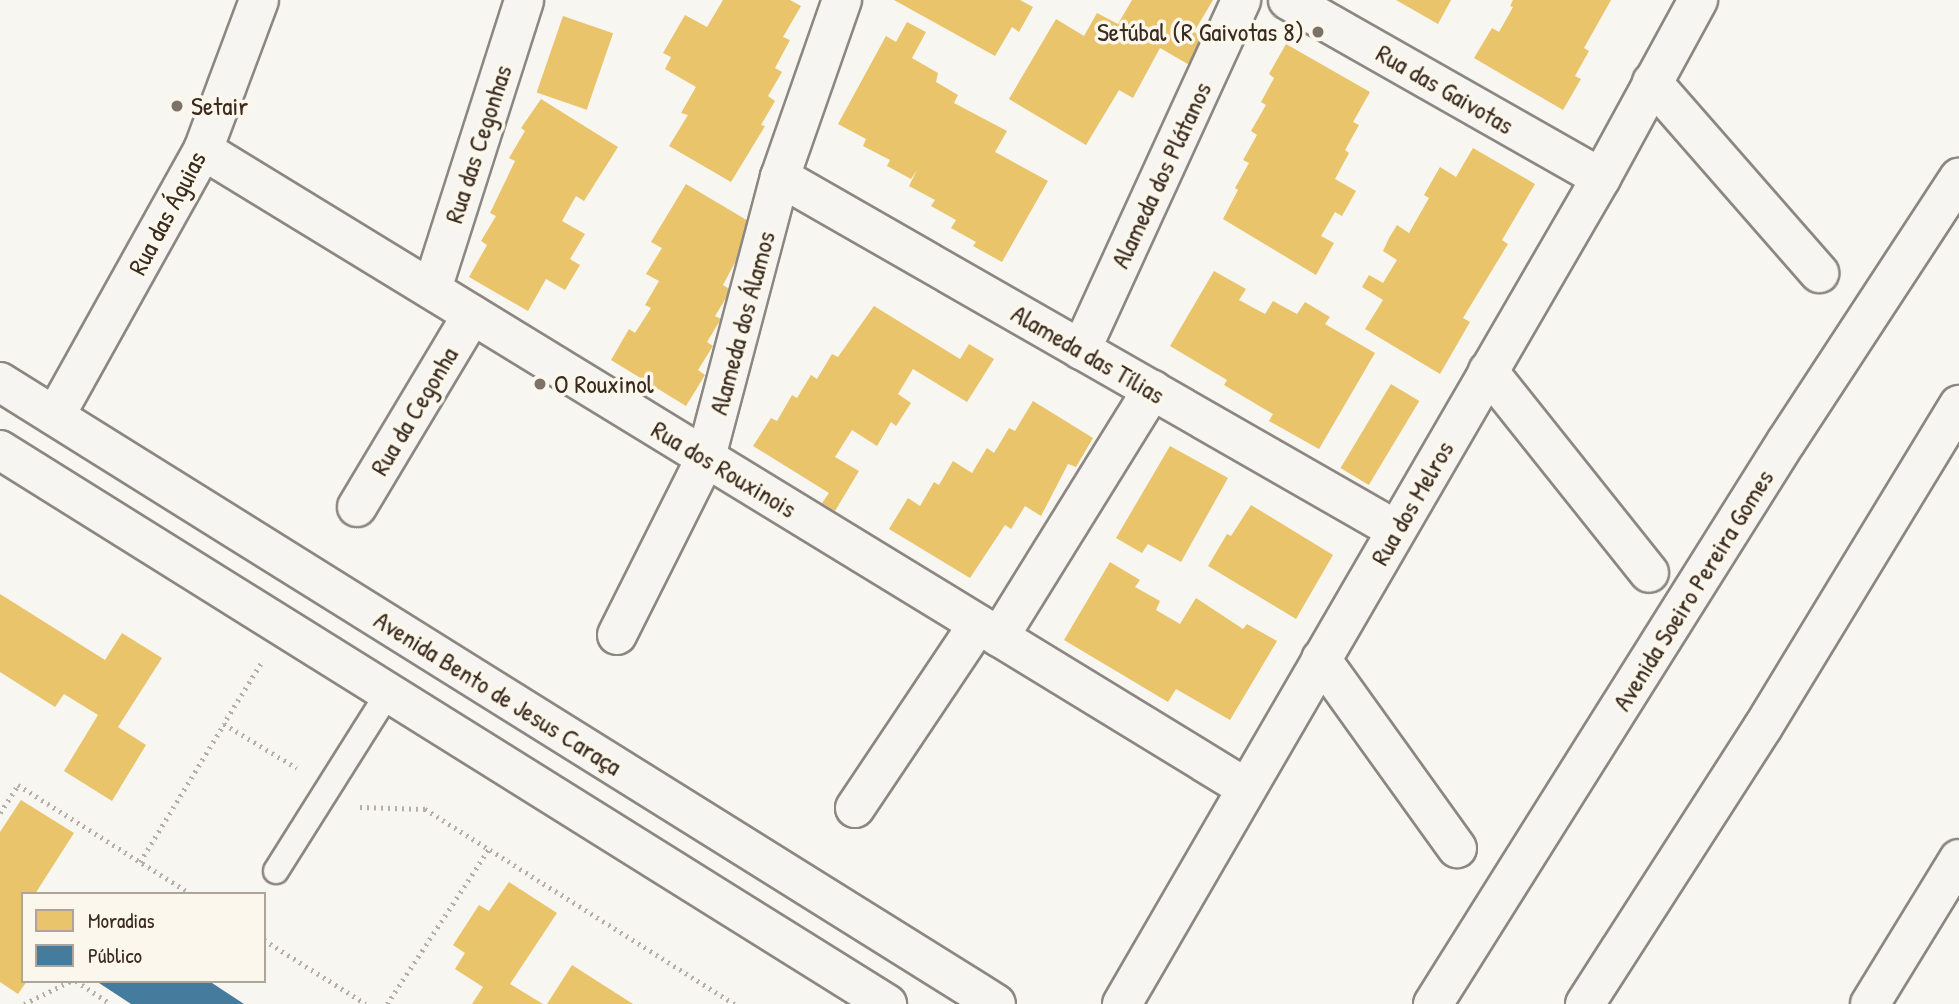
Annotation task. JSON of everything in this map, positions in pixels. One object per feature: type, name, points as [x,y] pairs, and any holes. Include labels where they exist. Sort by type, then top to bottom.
[{"type":"street","name":"Rua das Águias","points":[[55,416],[203,150],[259,0]]},
{"type":"street","name":"Rua das Cegonhas","points":[[432,289],[524,0]]},
{"type":"street","name":"Alameda dos Álamos","points":[[617,635],[706,457],[780,177],[842,0]]},
{"type":"street","name":"Alameda dos Plátanos","points":[[1081,350],[1241,0]]},
{"type":"street","name":"Rua das Gaivotas","points":[[1288,0],[1601,178]]},
{"type":"street","name":"Rua dos Melros","points":[[1122,1004],[1601,178],[1698,0]]},
{"type":"street","points":[[1652,82],[1819,273]]},
{"type":"street","name":"Rua dos Rouxinois","points":[[203,150],[1245,788]]},
{"type":"street","name":"Alameda das Tílias","points":[[780,177],[1396,530]]},
{"type":"street","name":"Avenida Soeiro Pereira Gomes","points":[[1433,1004],[1786,442],[1959,178]]},
{"type":"street","name":"Rua da Cegonha","points":[[357,507],[472,314]]},
{"type":"street","points":[[1488,371],[1649,573]]},
{"type":"street","name":"Avenida Bento de Jesus Caraça","points":[[0,382],[996,1004]]},
{"type":"street","points":[[855,808],[988,631],[1152,390]]},
{"type":"street","points":[[1585,1004],[1763,727],[1959,405]]},
{"type":"street","points":[[0,450],[887,1004]]},
{"type":"street","points":[[1321,659],[1457,848]]},
{"type":"street","points":[[1870,1004],[1959,859]]},
{"type":"lane","points":[[276,871],[388,693]]},
{"type":"path","points":[[140,862],[268,653]]},
{"type":"path","points":[[224,724],[304,773]]},
{"type":"path","points":[[0,813],[18,785],[188,892]]},
{"type":"path","points":[[356,807],[425,809],[735,1004]]},
{"type":"path","points":[[387,1004],[489,849]]},
{"type":"path","points":[[266,941],[366,1004]]},
{"type":"path","points":[[24,1004],[69,983]]},
{"type":"path","points":[[76,983],[111,1004]]},
{"type":"building: Moradias","points":[[723,0],[790,0],[801,6],[783,37],[790,40],[775,68],[782,72],[768,96],[775,101],[761,125],[765,126],[731,182],[669,146],[688,115],[681,113],[696,87],[665,69],[671,57],[663,53],[685,15],[707,27]]},
{"type":"building: Moradias","points":[[894,0],[1020,0],[1033,7],[1019,32],[1012,27],[995,56]]},
{"type":"building: Moradias","points":[[1132,0],[1213,0],[1194,32],[1209,40],[1193,67],[1160,48],[1133,98],[1119,90],[1086,145],[1009,99],[1056,19],[1084,36],[1097,13],[1118,24]]},
{"type":"building: Moradias","points":[[1396,0],[1451,0],[1438,24]]},
{"type":"building: Moradias","points":[[1513,0],[1611,0],[1584,48],[1589,51],[1575,76],[1581,79],[1563,110],[1474,58],[1492,28],[1499,32],[1513,7],[1510,6]]},
{"type":"building: Moradias","points":[[563,16],[613,33],[587,110],[537,93]]},
{"type":"building: Moradias","points":[[907,22],[926,32],[912,58],[938,73],[936,82],[958,95],[954,103],[1007,131],[995,152],[1048,181],[1002,262],[973,246],[976,242],[951,228],[956,220],[931,206],[935,200],[909,186],[917,170],[911,179],[887,166],[890,160],[863,146],[866,139],[838,124],[886,36],[896,42]]},
{"type":"building: Moradias","points":[[1286,44],[1370,92],[1353,122],[1359,125],[1345,150],[1349,153],[1335,179],[1356,191],[1342,216],[1335,212],[1321,236],[1334,243],[1316,275],[1223,219],[1238,190],[1235,188],[1249,163],[1243,160],[1257,135],[1251,131],[1266,105],[1261,102],[1274,78],[1269,74]]},
{"type":"building: Moradias","points":[[541,99],[618,147],[584,201],[576,196],[562,221],[585,234],[570,259],[580,265],[565,290],[546,279],[528,311],[469,277],[487,245],[481,241],[496,216],[490,213],[515,161],[509,158],[525,131],[521,128]]},
{"type":"building: Moradias","points":[[1473,148],[1535,184],[1502,240],[1508,244],[1463,318],[1470,322],[1440,374],[1365,329],[1383,300],[1362,287],[1369,275],[1383,283],[1397,260],[1383,251],[1389,238],[1397,225],[1409,233],[1429,198],[1424,195],[1440,167],[1456,177]]},
{"type":"building: Moradias","points":[[686,184],[755,225],[723,285],[731,290],[715,316],[721,319],[707,342],[713,346],[698,370],[705,375],[686,406],[611,360],[629,329],[635,333],[651,308],[645,305],[659,281],[646,274],[662,248],[651,242]]},
{"type":"building: Moradias","points":[[1214,271],[1246,289],[1239,300],[1265,314],[1273,301],[1297,314],[1305,302],[1330,317],[1325,324],[1375,353],[1319,449],[1269,421],[1273,414],[1224,385],[1227,380],[1170,346]]},
{"type":"building: Moradias","points":[[874,306],[960,359],[969,344],[994,359],[967,402],[913,369],[898,394],[911,403],[896,426],[891,422],[877,446],[852,430],[835,457],[859,471],[835,511],[822,503],[829,493],[753,446],[771,418],[777,421],[792,395],[797,398],[811,375],[817,379],[832,354],[838,357]]},
{"type":"building: Moradias","points":[[1391,384],[1419,401],[1369,485],[1341,468]]},
{"type":"building: Moradias","points":[[1033,401],[1093,438],[1076,467],[1068,464],[1041,516],[1025,506],[1011,529],[1005,525],[970,578],[889,529],[908,498],[920,506],[934,482],[939,485],[953,461],[972,473],[987,448],[994,453],[1009,428],[1015,431]]},
{"type":"building: Moradias","points":[[1170,446],[1228,478],[1181,562],[1148,544],[1142,553],[1116,538]]},
{"type":"building: Moradias","points":[[1251,505],[1333,555],[1296,619],[1208,566],[1227,534],[1231,536]]},
{"type":"building: Moradias","points":[[1110,562],[1140,580],[1135,587],[1160,601],[1156,610],[1180,624],[1196,598],[1243,629],[1247,624],[1277,641],[1230,720],[1176,689],[1168,702],[1064,640]]},
{"type":"building: Moradias","points":[[0,594],[105,660],[122,633],[162,658],[118,727],[146,745],[112,801],[64,771],[98,715],[64,694],[55,707],[0,672]]},
{"type":"building: Moradias","points":[[21,800],[74,833],[36,892],[21,892],[21,983],[26,983],[18,994],[0,982],[0,832]]},
{"type":"building: Moradias","points":[[509,882],[557,913],[510,984],[543,1004],[472,1004],[483,987],[455,969],[465,953],[453,945],[479,905],[489,911]]},
{"type":"building: Moradias","points":[[572,965],[633,1004],[547,1004]]},
{"type":"building: Público","points":[[99,983],[212,983],[244,1004],[131,1004]]},
{"type":"place","name":"Setúbal (R Gaivotas 8)","points":[[1318,32]]},
{"type":"place","name":"Setair","points":[[177,106]]},
{"type":"place","name":"O Rouxinol","points":[[540,384]]}]
